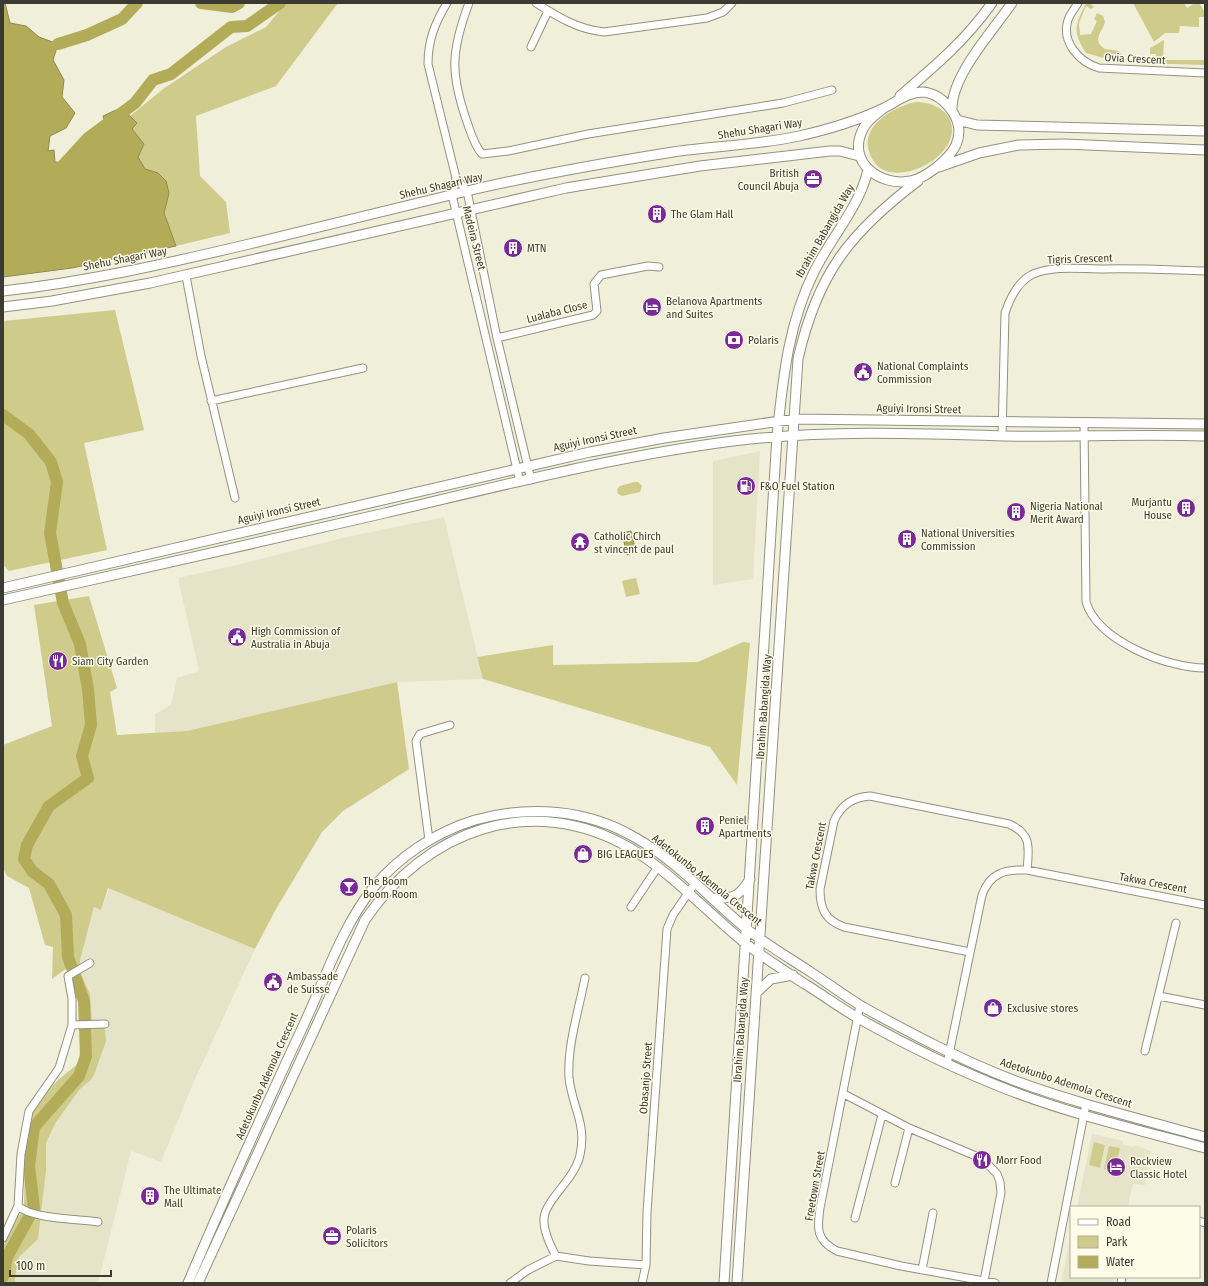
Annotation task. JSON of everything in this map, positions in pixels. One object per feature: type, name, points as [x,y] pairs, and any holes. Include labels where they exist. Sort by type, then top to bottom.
[{"type":"main road","points":[[887,106],[919,92],[928,93],[944,102],[952,110],[957,120],[959,133],[956,147],[936,168],[922,178],[910,182],[886,180],[868,170],[859,156],[859,138],[863,128],[870,119],[947,57],[970,32],[992,3]]},
{"type":"main road","points":[[952,110],[955,88],[963,72],[1012,3]]},
{"type":"main road","name":"Shehu Shagari Way","points":[[3,291],[47,286],[143,269],[467,191],[567,171],[674,152],[781,140],[820,130],[887,106]]},
{"type":"main road","points":[[957,120],[977,125],[1205,131]]},
{"type":"main road","points":[[936,168],[979,153],[1019,144],[1064,144],[1205,150]]},
{"type":"main road","points":[[3,307],[52,301],[186,276],[566,188],[700,166],[830,150],[859,156]]},
{"type":"main road","name":"Ibrahim Babangida Way","points":[[724,1283],[748,930],[777,436],[785,366],[796,316],[814,271],[864,186],[868,170]]},
{"type":"main road","name":"Ibrahim Babangida Way","points":[[737,1283],[798,359],[809,319],[823,283],[840,256],[859,231],[890,203],[922,178]]},
{"type":"main road","name":"Aguiyi Ironsi Street","points":[[3,588],[528,465],[649,440],[779,420],[914,420],[1002,423],[1205,424]]},
{"type":"main road","points":[[3,600],[118,576],[520,482],[667,451],[777,436],[846,432],[1084,437],[1205,436]]},
{"type":"main road","name":"Adetokunbo Ademola Crescent","points":[[188,1283],[303,1026],[356,914],[375,886],[387,873],[428,840],[462,824],[497,815],[536,811],[568,814],[602,823],[636,838],[695,883],[760,939],[860,1005],[950,1053],[1013,1080],[1086,1104],[1205,1137]]},
{"type":"main road","name":"Adetokunbo Ademola Crescent","points":[[198,1283],[284,1098],[358,931],[386,892],[408,869],[441,846],[469,833],[507,824],[537,821],[555,823],[601,834],[631,849],[688,893],[746,944],[856,1017],[947,1064],[1008,1090],[1084,1114],[1205,1148]]},
{"type":"main road","points":[[712,898],[732,898],[744,889],[751,878]]},
{"type":"main road","points":[[756,993],[772,979],[793,975]]},
{"type":"street","name":"Madeira Street","points":[[447,3],[432,30],[428,48],[428,64],[456,178],[452,195],[456,214],[488,342],[520,482]]},
{"type":"street","points":[[469,3],[460,26],[456,45],[454,79],[472,139],[482,154],[508,151],[588,134],[783,103],[832,90]]},
{"type":"street","points":[[536,3],[576,26],[587,30],[604,32],[707,18],[723,12],[732,3]]},
{"type":"street","name":"Ovia Crescent","points":[[1078,3],[1068,21],[1067,35],[1077,56],[1090,65],[1099,68],[1205,73]]},
{"type":"street","points":[[530,47],[548,11]]},
{"type":"street","points":[[456,178],[467,191],[472,211],[497,338],[531,480]]},
{"type":"street","name":"Lualaba Close","points":[[497,338],[593,315],[597,312],[594,284],[600,275],[648,266],[659,267]]},
{"type":"street","name":"Tigris Crescent","points":[[1002,436],[1005,313],[1010,300],[1025,280],[1033,274],[1048,269],[1122,268],[1205,271]]},
{"type":"street","points":[[186,276],[211,401],[235,498]]},
{"type":"street","points":[[211,401],[363,368]]},
{"type":"street","points":[[1084,424],[1086,602],[1089,612],[1101,625],[1118,639],[1145,654],[1173,664],[1191,668],[1205,668]]},
{"type":"street","points":[[428,840],[416,741],[420,734],[450,725]]},
{"type":"street","name":"Takwa Crescent","points":[[970,952],[844,927],[834,923],[826,916],[820,900],[820,889],[837,813],[851,801],[860,797],[870,796],[1009,824],[1023,833],[1027,840],[1029,848],[1027,870]]},
{"type":"street","points":[[631,906],[657,868]]},
{"type":"street","name":"Takwa Crescent","points":[[947,1064],[982,895],[989,881],[994,876],[1007,870],[1027,870],[1205,904]]},
{"type":"street","name":"Obasanjo Street","points":[[642,1283],[646,1265],[648,1212],[667,935],[673,915],[695,883]]},
{"type":"street","points":[[1145,1051],[1176,923]]},
{"type":"street","points":[[3,1238],[21,1208],[21,1154],[29,1111],[59,1068],[72,1025],[72,999],[68,976],[90,963]]},
{"type":"street","points":[[556,1256],[549,1241],[544,1218],[549,1206],[577,1167],[580,1155],[581,1121],[570,1079],[569,1060],[585,978]]},
{"type":"street","points":[[1159,996],[1205,1005]]},
{"type":"street","name":"Freetown Street","points":[[860,1005],[856,1017],[844,1094],[820,1208],[818,1225],[823,1241],[827,1246],[837,1252],[922,1270],[995,1283]]},
{"type":"street","points":[[72,1025],[105,1024]]},
{"type":"street","points":[[844,1094],[909,1128],[983,1159],[997,1174],[1000,1182],[1001,1193],[984,1281]]},
{"type":"street","points":[[1051,1283],[1086,1104]]},
{"type":"street","points":[[855,1218],[882,1115]]},
{"type":"street","points":[[895,1183],[909,1128]]},
{"type":"street","points":[[21,1208],[42,1215],[98,1222]]},
{"type":"street","points":[[922,1270],[933,1213]]},
{"type":"street","points":[[510,1283],[528,1270],[556,1256],[589,1261],[646,1265]]},
{"type":"shaded area","points":[[760,451],[753,579],[713,585],[713,461]]},
{"type":"shaded area","points":[[444,517],[483,679],[397,682],[187,731],[155,733],[155,714],[171,705],[177,678],[199,671],[178,578],[237,565],[342,538]]},
{"type":"shaded area","points":[[109,888],[255,949],[195,1079],[161,1162],[131,1151],[98,1283],[15,1283],[19,1257],[38,1239],[46,1171],[46,1143],[56,1122],[80,1089],[91,1080],[104,1020],[92,1021],[90,994],[81,974],[80,960],[94,907],[101,910]]},
{"type":"shaded area","name":"Rockview Classic Hotel","points":[[1092,1134],[1123,1141],[1123,1145],[1134,1147],[1135,1145],[1151,1151],[1145,1185],[1133,1184],[1128,1206],[1077,1206]]},
{"type":"shaded area","points":[[1070,1240],[1070,1278],[1114,1278],[1113,1283],[1061,1283]]},
{"type":"green space","points":[[286,3],[338,3],[276,86],[196,116],[200,176],[226,202],[230,233],[176,246],[164,213],[169,193],[158,173],[145,169],[138,157],[144,144],[132,129],[137,123],[130,116],[163,89],[226,47],[266,27]]},
{"type":"green space","points":[[1086,3],[1090,3],[1094,7],[1091,9],[1086,6],[1079,23],[1080,35],[1091,34],[1097,21],[1094,19],[1097,13],[1103,16],[1105,22],[1098,39],[1099,43],[1105,49],[1119,51],[1123,57],[1121,63],[1086,53],[1077,34],[1077,23]]},
{"type":"green space","points":[[1133,3],[1184,3],[1187,8],[1195,3],[1199,3],[1205,12],[1205,17],[1199,17],[1199,27],[1180,26],[1179,33],[1165,33],[1154,42]]},
{"type":"green space","points":[[1164,40],[1163,60],[1205,60],[1205,65],[1140,63],[1156,62],[1156,54],[1150,54],[1150,48]]},
{"type":"green space","points":[[916,102],[938,108],[949,117],[952,131],[950,140],[946,148],[939,155],[923,166],[914,170],[895,173],[883,170],[876,164],[870,154],[868,144],[869,135],[874,126],[889,113],[898,108]]},
{"type":"green space","points":[[115,310],[144,430],[84,443],[107,550],[9,571],[3,565],[3,321]]},
{"type":"green space","points":[[638,482],[642,486],[640,492],[622,496],[618,494],[617,489],[620,486]]},
{"type":"green space","points":[[636,578],[640,594],[626,597],[622,581]]},
{"type":"green space","points":[[89,596],[117,688],[110,692],[117,735],[187,731],[397,682],[409,769],[343,811],[322,832],[276,909],[255,949],[108,888],[101,910],[94,907],[80,960],[81,974],[90,994],[92,1021],[104,1020],[106,1041],[94,1075],[91,1080],[80,1089],[56,1122],[46,1143],[46,1171],[38,1239],[19,1257],[15,1283],[3,1283],[3,1252],[8,1228],[12,1221],[24,1211],[26,1143],[30,1118],[33,1109],[42,1096],[79,1063],[82,1014],[78,990],[74,979],[67,968],[52,979],[53,947],[45,945],[29,888],[7,876],[3,868],[3,745],[52,726],[34,605]]},
{"type":"green space","points":[[743,642],[750,643],[737,785],[710,747],[483,679],[477,657],[553,645],[553,665],[698,662]]},
{"type":"green space","points":[[1094,1142],[1105,1145],[1100,1168],[1089,1165]]},
{"type":"green space","points":[[1109,1146],[1120,1148],[1115,1171],[1104,1169]]},
{"type":"water","points":[[3,3],[5,3],[10,23],[26,26],[39,37],[58,44],[53,60],[64,80],[62,97],[75,113],[66,128],[50,136],[48,151],[54,150],[55,162],[68,163],[76,159],[74,147],[106,127],[103,116],[116,110],[130,116],[137,123],[132,129],[144,144],[138,157],[145,169],[158,173],[166,181],[169,193],[164,213],[176,246],[72,268],[3,277]]},
{"type":"water","points":[[631,531],[636,552],[627,555],[622,533]]},
{"type":"waterway","points":[[58,44],[87,35],[122,19],[137,3]]},
{"type":"waterway","points":[[201,3],[232,7],[239,3]]},
{"type":"waterway","points":[[55,174],[88,138],[135,103],[153,80],[171,74],[231,27],[247,26],[280,3]]},
{"type":"waterway","points":[[3,415],[29,434],[51,462],[57,482],[50,533],[63,603],[80,644],[88,689],[91,725],[82,756],[88,778],[49,806],[27,845],[24,859],[32,871],[49,884],[66,915],[68,957],[84,1001],[86,1056],[79,1076],[34,1127],[29,1166],[34,1208],[7,1257],[3,1277]]},
{"type":"place","name":"British Council Abuja","points":[[813,179]]},
{"type":"place","name":"The Glam Hall","points":[[657,214]]},
{"type":"place","name":"MTN","points":[[513,248]]},
{"type":"place","name":"Belanova Apartments and Suites","points":[[652,307]]},
{"type":"place","name":"Polaris","points":[[734,340]]},
{"type":"place","name":"National Complaints Commission","points":[[863,372]]},
{"type":"place","name":"F&O Fuel Station","points":[[746,486]]},
{"type":"place","name":"Murjantu House","points":[[1186,508]]},
{"type":"place","name":"Nigeria National Merit Award","points":[[1016,512]]},
{"type":"place","name":"National Universities Commission","points":[[907,539]]},
{"type":"place","name":"Catholic Chirch st vincent de paul","points":[[580,542]]},
{"type":"place","name":"High Commission of Australia in Abuja","points":[[237,637]]},
{"type":"place","name":"Siam City Garden","points":[[58,661]]},
{"type":"place","name":"Peniel Apartments","points":[[705,826]]},
{"type":"place","name":"BIG LEAGUES","points":[[583,854]]},
{"type":"place","name":"The Boom Boom Room","points":[[349,887]]},
{"type":"place","name":"Ambassade de Suisse","points":[[273,982]]},
{"type":"place","name":"Exclusive stores","points":[[993,1008]]},
{"type":"place","name":"Morr Food","points":[[982,1160]]},
{"type":"place","name":"Rockview Classic Hotel","points":[[1116,1167]]},
{"type":"place","name":"The Ultimate Mall","points":[[150,1196]]},
{"type":"place","name":"Polaris Solicitors","points":[[332,1236]]}]
